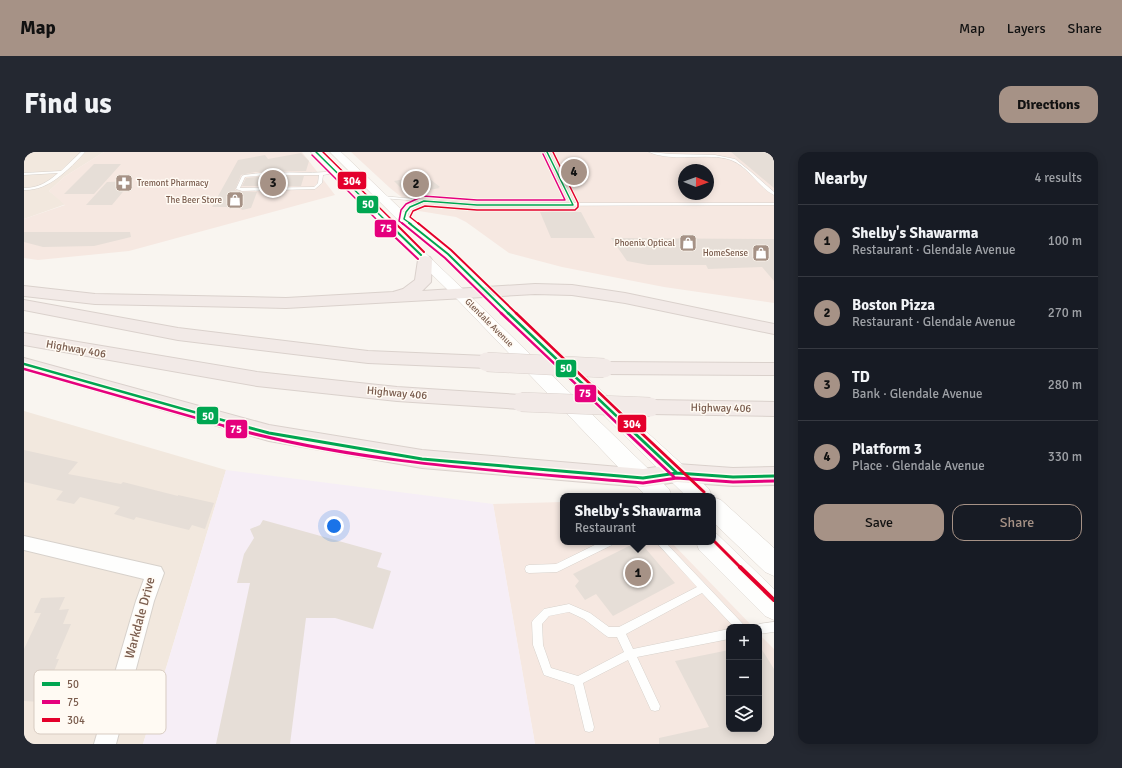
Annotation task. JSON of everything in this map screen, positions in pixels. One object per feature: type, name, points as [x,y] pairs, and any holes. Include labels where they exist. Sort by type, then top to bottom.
[{"type":"highway","points":[[384,298],[408,293],[419,286],[423,282],[425,260]]},
{"type":"highway","points":[[24,291],[95,299],[286,303],[535,289],[572,290],[625,298],[695,314],[774,329]]},
{"type":"highway","points":[[24,304],[178,334],[368,357],[604,368],[774,369]]},
{"type":"highway","name":"Highway 406","points":[[24,339],[256,379],[397,394],[521,402],[650,407],[774,408]]},
{"type":"highway","points":[[24,364],[269,433],[422,459],[643,478],[677,473],[733,477],[774,476]]},
{"type":"main road","name":"Glendale Avenue","points":[[316,152],[658,493]]},
{"type":"main road","name":"Glendale Avenue","points":[[335,152],[404,219],[448,254],[698,493]]},
{"type":"main road","points":[[716,510],[774,564]]},
{"type":"main road","points":[[711,545],[774,607]]},
{"type":"street","name":"Warkdale Drive","points":[[24,543],[155,572],[145,601],[126,670]]},
{"type":"street","name":"Warkdale Drive","points":[[105,744],[108,734]]},
{"type":"lane","points":[[24,190],[38,188],[49,184],[83,152]]},
{"type":"lane","points":[[540,152],[548,154],[573,205]]},
{"type":"lane","points":[[651,152],[666,155],[717,156],[735,161],[774,194]]},
{"type":"lane","points":[[24,174],[62,172]]},
{"type":"lane","points":[[321,175],[320,183],[315,188],[238,189],[244,176],[254,174],[310,173],[321,175],[335,172]]},
{"type":"lane","points":[[381,197],[477,205],[774,204]]},
{"type":"lane","points":[[404,219],[406,212],[410,207],[424,201]]},
{"type":"lane","points":[[529,569],[557,568],[603,545]]},
{"type":"lane","points":[[663,545],[737,624]]},
{"type":"lane","points":[[704,588],[620,632],[608,632],[587,616],[569,608],[547,612],[537,622],[538,645],[547,672],[578,681],[630,654],[726,635]]},
{"type":"lane","points":[[762,630],[774,628]]},
{"type":"lane","points":[[620,632],[656,706]]},
{"type":"lane","points":[[578,681],[589,727]]},
{"type":"shaded area","points":[[24,152],[104,152],[64,177],[49,191],[66,204],[24,219]]},
{"type":"shaded area","points":[[104,152],[302,152],[335,195],[129,251],[38,260],[24,258],[24,219],[65,205],[49,191],[64,177]]},
{"type":"shaded area","points":[[351,152],[774,152],[774,303],[664,287],[562,267],[509,253],[466,222],[456,217],[419,211],[390,188]]},
{"type":"shaded area","points":[[24,411],[226,470],[165,670],[34,670],[34,734],[146,734],[143,744],[24,744]]},
{"type":"shaded area","points":[[226,470],[493,504],[535,744],[143,744],[146,734],[166,734],[165,670]]},
{"type":"shaded area","points":[[560,502],[560,545],[674,545],[750,624],[726,624],[726,732],[762,732],[762,637],[774,649],[774,744],[535,744],[493,504]]},
{"type":"building","points":[[731,152],[774,152],[774,188]]},
{"type":"building","points":[[301,153],[309,161],[306,171],[255,172],[241,175],[235,190],[242,192],[257,192],[251,208],[242,210],[240,207],[212,207],[238,160],[265,155],[268,159]]},
{"type":"building","points":[[94,164],[121,164],[94,194],[64,194]]},
{"type":"building","points":[[425,175],[440,188],[407,194],[394,181]]},
{"type":"building","points":[[267,176],[304,176],[301,186],[242,186],[246,178]]},
{"type":"building","points":[[132,181],[112,205],[86,205],[107,182]]},
{"type":"building","points":[[540,212],[581,212],[595,238],[551,238]]},
{"type":"building","points":[[24,232],[130,232],[131,237],[94,246],[43,247],[24,242]]},
{"type":"building","points":[[611,238],[774,239],[774,281],[762,267],[708,269],[706,265],[648,265],[627,261]]},
{"type":"building","points":[[24,450],[78,462],[68,474],[121,484],[123,482],[178,496],[214,503],[205,529],[192,525],[189,530],[136,517],[134,520],[114,514],[120,507],[80,497],[74,504],[56,500],[63,491],[24,482]]},
{"type":"building","points":[[263,520],[382,553],[377,567],[391,571],[373,629],[335,618],[306,618],[290,744],[216,744],[250,583],[237,583],[244,554],[254,538],[250,529],[260,525]]},
{"type":"building","points":[[631,545],[643,545],[675,583],[613,616],[596,594],[585,600],[575,586],[579,581],[573,574]]},
{"type":"building","points":[[65,597],[59,610],[69,609],[63,624],[71,624],[56,659],[59,659],[54,670],[34,670],[34,702],[24,701],[24,649],[41,613],[34,613],[41,598]]},
{"type":"building","points":[[762,650],[774,669],[774,744],[659,744],[659,738],[709,727],[675,661],[726,651],[726,732],[762,732]]},
{"type":"transit line","name":"50","points":[[316,152],[358,195],[421,255]]},
{"type":"transit line","name":"304","points":[[323,152],[424,252]]},
{"type":"transit line","name":"50","points":[[547,152],[573,205],[477,205],[424,201],[410,207],[406,212],[404,219],[448,254],[538,342],[677,473]]},
{"type":"transit line","name":"304","points":[[553,152],[578,203],[578,207],[575,210],[477,210],[425,206],[413,211],[410,217],[451,250],[541,338],[704,492]]},
{"type":"transit line","name":"75","points":[[543,154],[565,200],[477,200],[423,196],[406,204],[401,210],[399,221],[445,258],[535,346],[674,477]]},
{"type":"transit line","name":"75","points":[[312,155],[355,199],[418,259]]},
{"type":"transit line","name":"50","points":[[24,364],[269,433],[422,459],[643,478],[677,473],[733,477],[774,476]]},
{"type":"transit line","name":"75","points":[[24,369],[268,438],[422,464],[643,483],[677,478],[733,482],[774,481]]},
{"type":"transit line","name":"304","points":[[716,543],[774,600]]},
{"type":"place","name":"Platform 3","points":[[574,172]]},
{"type":"place","name":"Tremont Pharmacy","points":[[124,183]]},
{"type":"place","name":"TD","points":[[273,183]]},
{"type":"place","name":"Boston Pizza","points":[[416,184]]},
{"type":"place","name":"The Beer Store","points":[[235,200]]},
{"type":"place","name":"Phoenix Optical","points":[[688,243]]},
{"type":"place","name":"HomeSense","points":[[761,253]]},
{"type":"place","name":"Shelby's Shawarma","points":[[638,573]]}]
